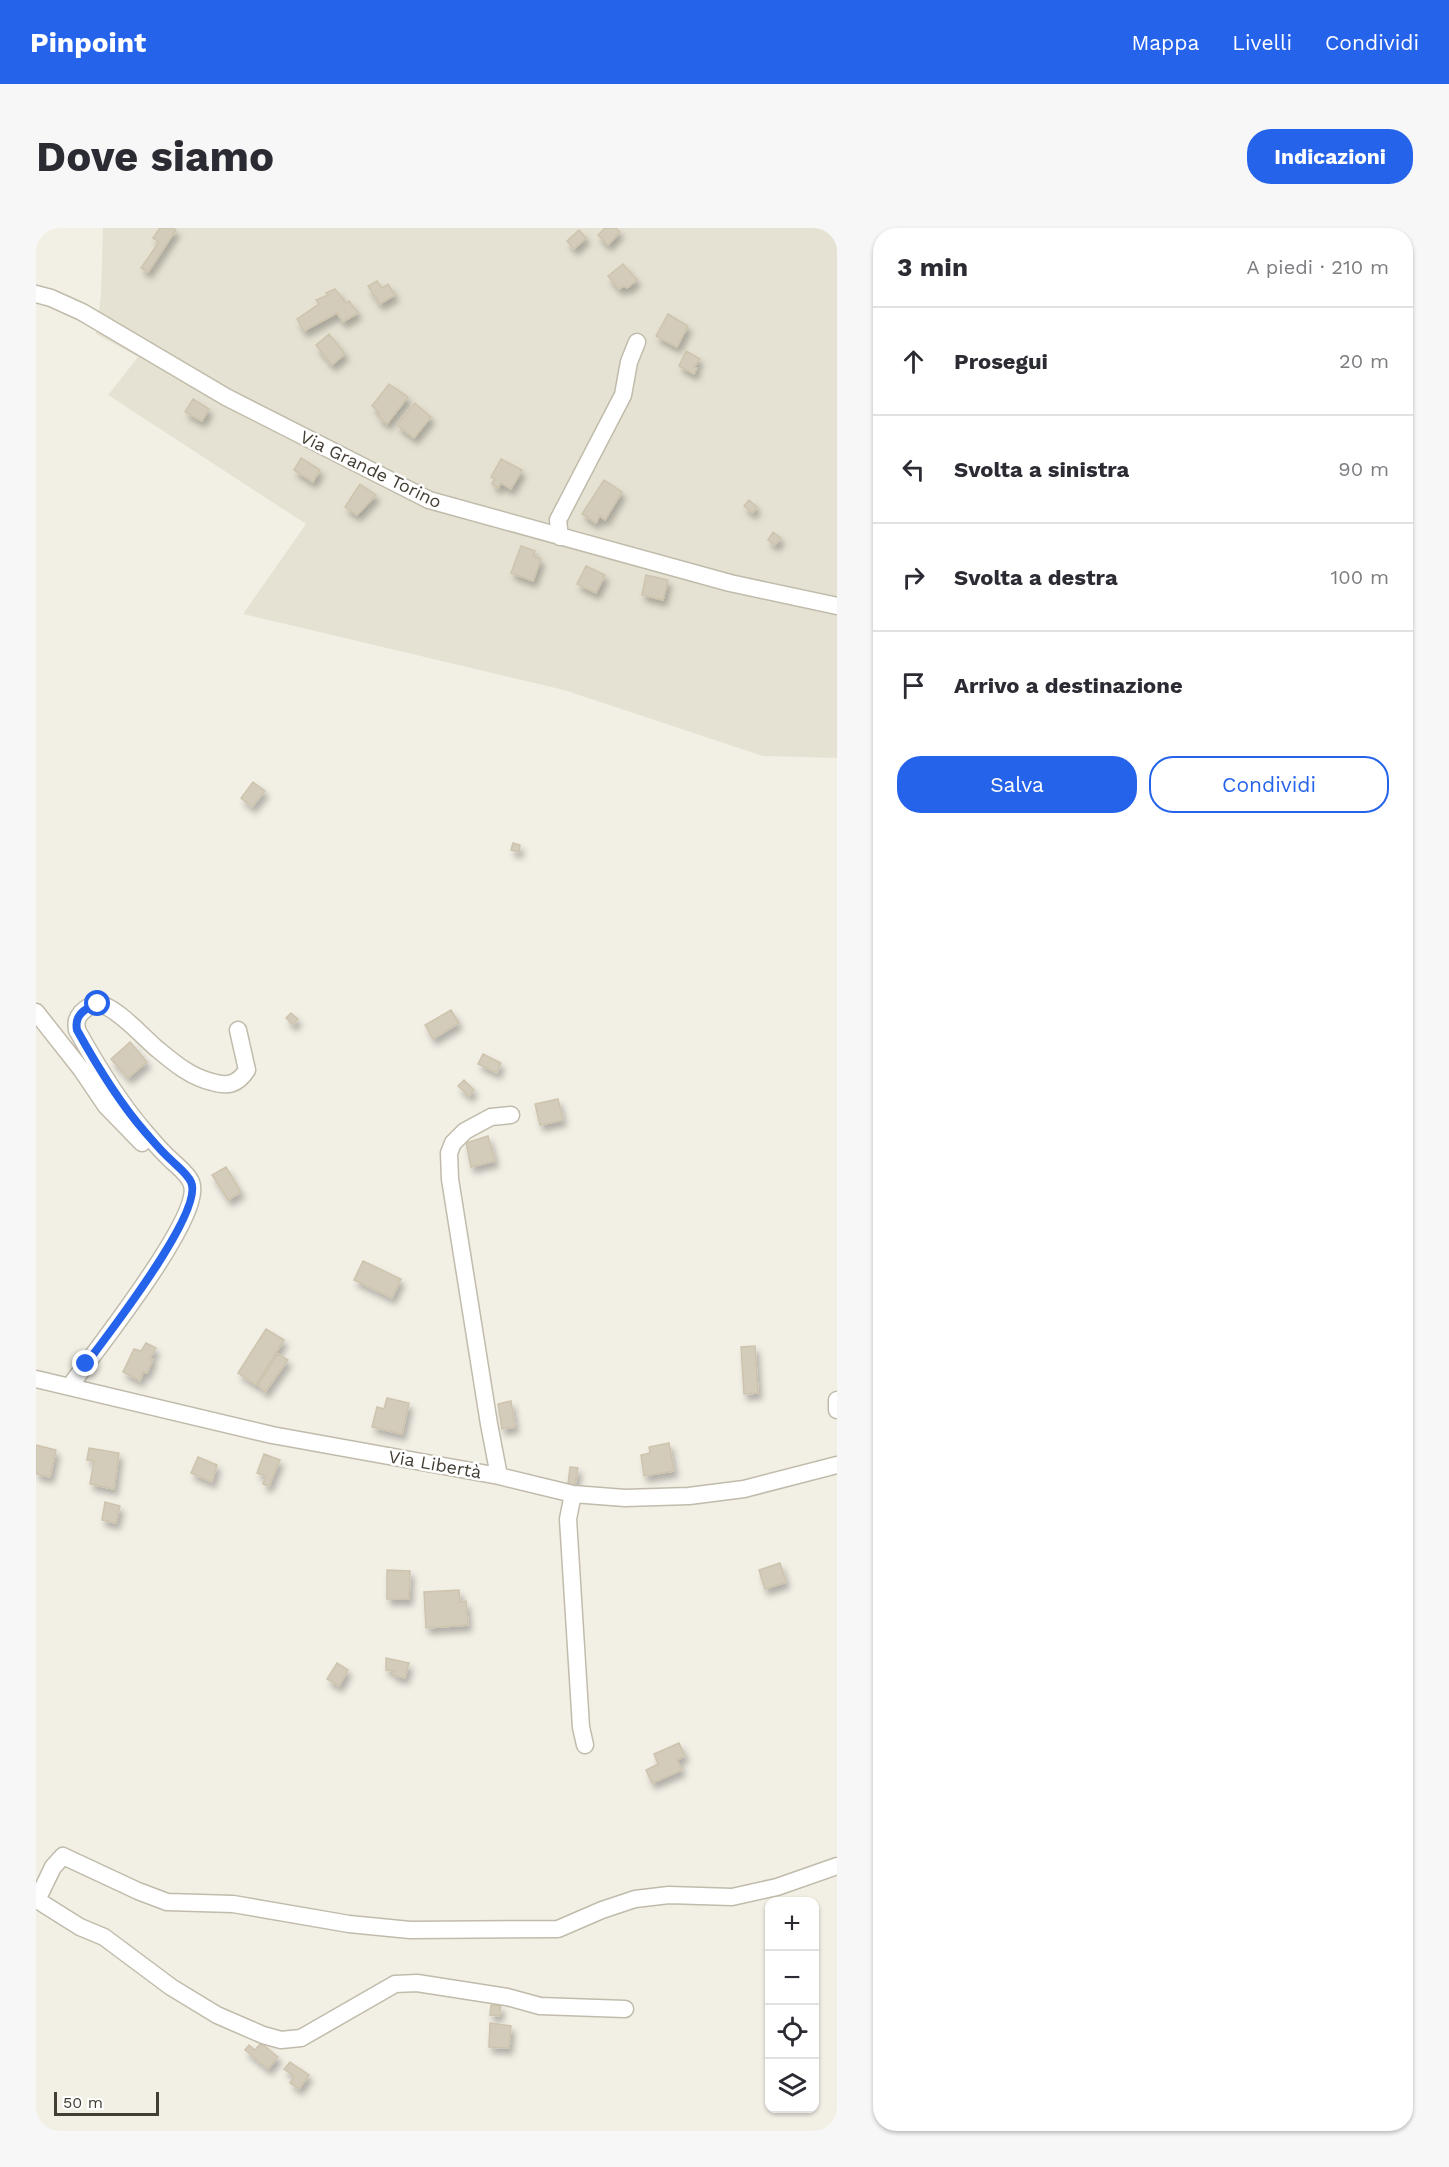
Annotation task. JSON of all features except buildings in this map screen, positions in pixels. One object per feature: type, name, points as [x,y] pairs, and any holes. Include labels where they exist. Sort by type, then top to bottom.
[{"type":"street","name":"Via Grande Torino","points":[[36,294],[82,312],[226,397],[429,500],[730,583],[837,606]]},
{"type":"street","points":[[560,537],[558,520],[623,395],[629,362],[637,342]]},
{"type":"street","points":[[69,1386],[130,1308],[190,1206],[193,1189],[186,1174],[160,1149],[122,1103],[96,1064],[75,1022],[87,1007],[98,1004],[107,1007],[187,1072],[219,1084],[231,1085],[240,1080],[247,1070],[238,1030]]},
{"type":"street","points":[[36,1012],[81,1069],[106,1106],[179,1182],[193,1189]]},
{"type":"street","points":[[499,1476],[450,1179],[449,1153],[453,1143],[465,1131],[491,1117],[511,1115]]},
{"type":"street","name":"Via Libertà","points":[[36,1379],[272,1435],[499,1476],[573,1494],[635,1498],[689,1496],[744,1489],[837,1465]]},
{"type":"street","points":[[837,1400],[837,1410]]},
{"type":"street","points":[[573,1494],[568,1519],[581,1727],[585,1745]]},
{"type":"street","points":[[625,2009],[540,2006],[507,1997],[440,1986],[417,1983],[395,1984],[301,2038],[280,2040],[263,2036],[217,2016],[171,1987],[104,1937],[80,1927],[37,1900],[53,1866],[63,1856],[167,1902],[232,1904],[349,1924],[410,1930],[558,1929],[635,1899],[669,1895],[732,1897],[777,1887],[820,1874],[837,1866]]},
{"type":"shaded area","points":[[103,228],[837,228],[837,758],[763,756],[564,690],[243,614],[306,524],[108,395],[138,357],[96,334],[101,295]]},
{"type":"route","points":[[86,1364],[130,1308],[190,1206],[193,1189],[186,1174],[144,1132],[122,1103],[77,1030],[75,1022],[78,1017],[87,1007],[98,1004]]}]
